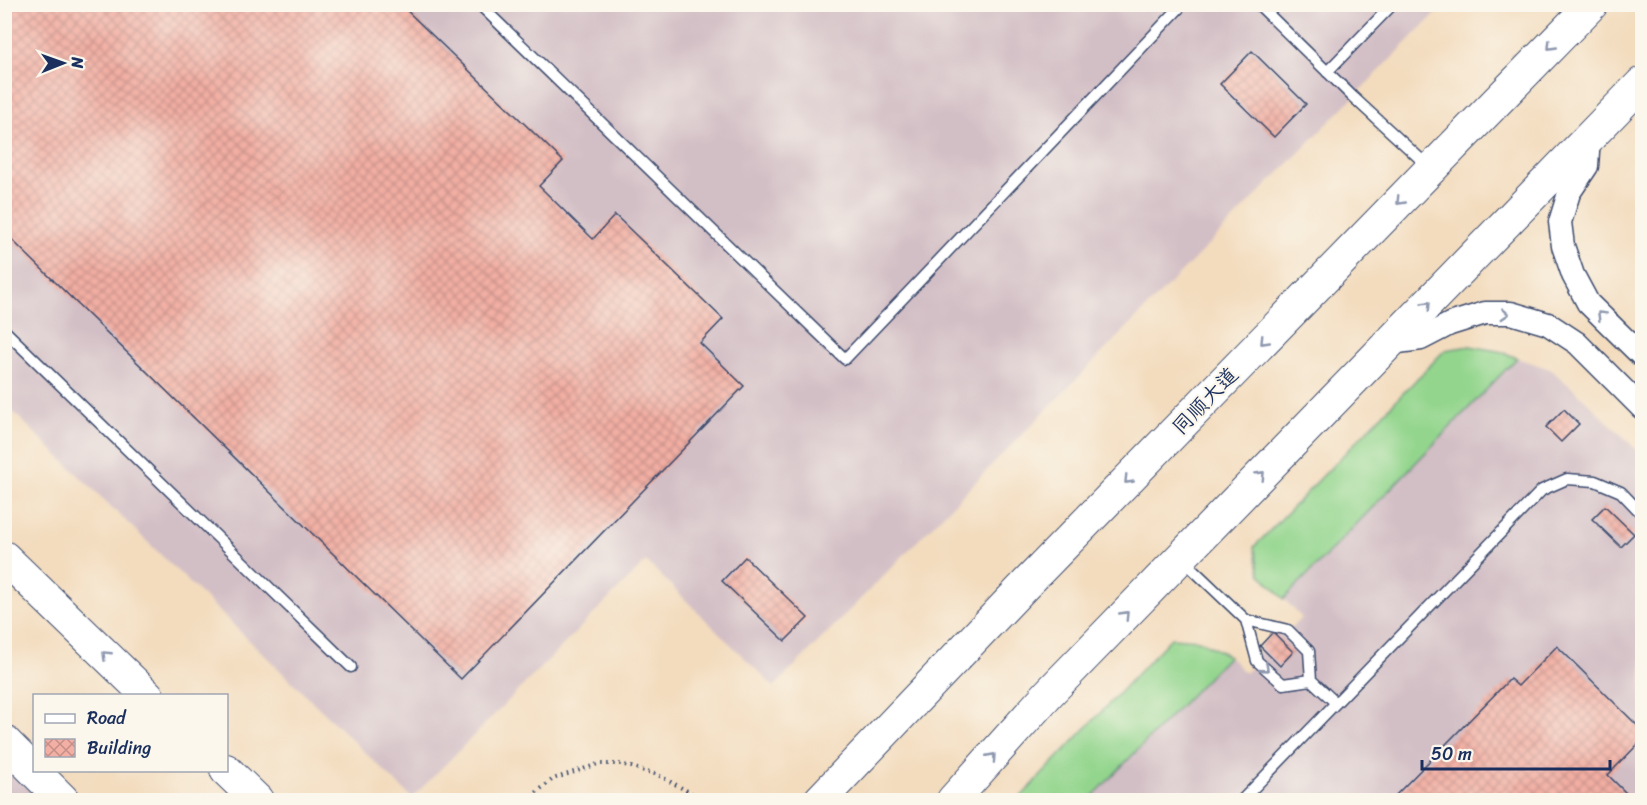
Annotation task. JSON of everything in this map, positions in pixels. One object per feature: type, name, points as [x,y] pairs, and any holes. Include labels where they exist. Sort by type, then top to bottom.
[{"type":"main road","name":"同顺大道","points":[[820,801],[1027,583],[1592,4]]},
{"type":"main road","points":[[953,801],[1049,693],[1642,82]]},
{"type":"main road","points":[[4,557],[146,694]]},
{"type":"main road","points":[[4,741],[33,770]]},
{"type":"main road","points":[[34,772],[63,801]]},
{"type":"main road","points":[[227,772],[257,801]]},
{"type":"street","points":[[1589,137],[1587,166],[1569,193],[1560,222],[1563,246],[1588,303],[1642,356]]},
{"type":"street","points":[[1390,343],[1421,339],[1450,324],[1485,313],[1511,313],[1548,324],[1577,343],[1642,408]]},
{"type":"lane","points":[[479,4],[845,359],[1183,4]]},
{"type":"lane","points":[[1258,4],[1431,169]]},
{"type":"lane","points":[[1327,72],[1394,4]]},
{"type":"lane","points":[[4,330],[351,667]]},
{"type":"lane","points":[[1242,801],[1542,490],[1567,479],[1595,481],[1621,492],[1642,514]]},
{"type":"lane","points":[[1181,558],[1246,620],[1288,630],[1309,651],[1311,680],[1336,703]]},
{"type":"lane","points":[[1246,620],[1257,661],[1283,684],[1311,680]]},
{"type":"path","points":[[527,801],[553,779],[598,764],[621,764],[658,775],[704,801]]},
{"type":"shaded area","points":[[4,5],[1444,5],[774,687],[646,561],[412,798],[5,404]]},
{"type":"shaded area","points":[[1517,358],[1550,369],[1642,455],[1642,800],[1089,800],[1229,656],[1245,673],[1257,661],[1260,646],[1273,632],[1288,630],[1302,618],[1284,599]]},
{"type":"shaded area","points":[[5,744],[62,800],[5,800]]},
{"type":"green space","points":[[1470,346],[1503,352],[1517,358],[1284,599],[1260,574],[1254,547],[1445,350]]},
{"type":"green space","points":[[1171,638],[1199,640],[1229,656],[1089,800],[1018,800]]},
{"type":"building","points":[[4,4],[400,4],[563,161],[539,186],[593,239],[615,215],[723,319],[700,343],[744,386],[461,679],[4,232]]},
{"type":"building","points":[[1252,51],[1306,104],[1274,137],[1220,84]]},
{"type":"building","points":[[1564,409],[1579,424],[1561,442],[1546,427]]},
{"type":"building","points":[[1605,506],[1634,534],[1621,547],[1592,519]]},
{"type":"building","points":[[745,557],[808,618],[785,641],[722,581]]},
{"type":"building","points":[[1273,632],[1293,652],[1280,666],[1260,646]]},
{"type":"building","points":[[1557,646],[1642,730],[1642,740],[1608,775],[1633,800],[1391,800],[1510,679],[1518,686]]}]
